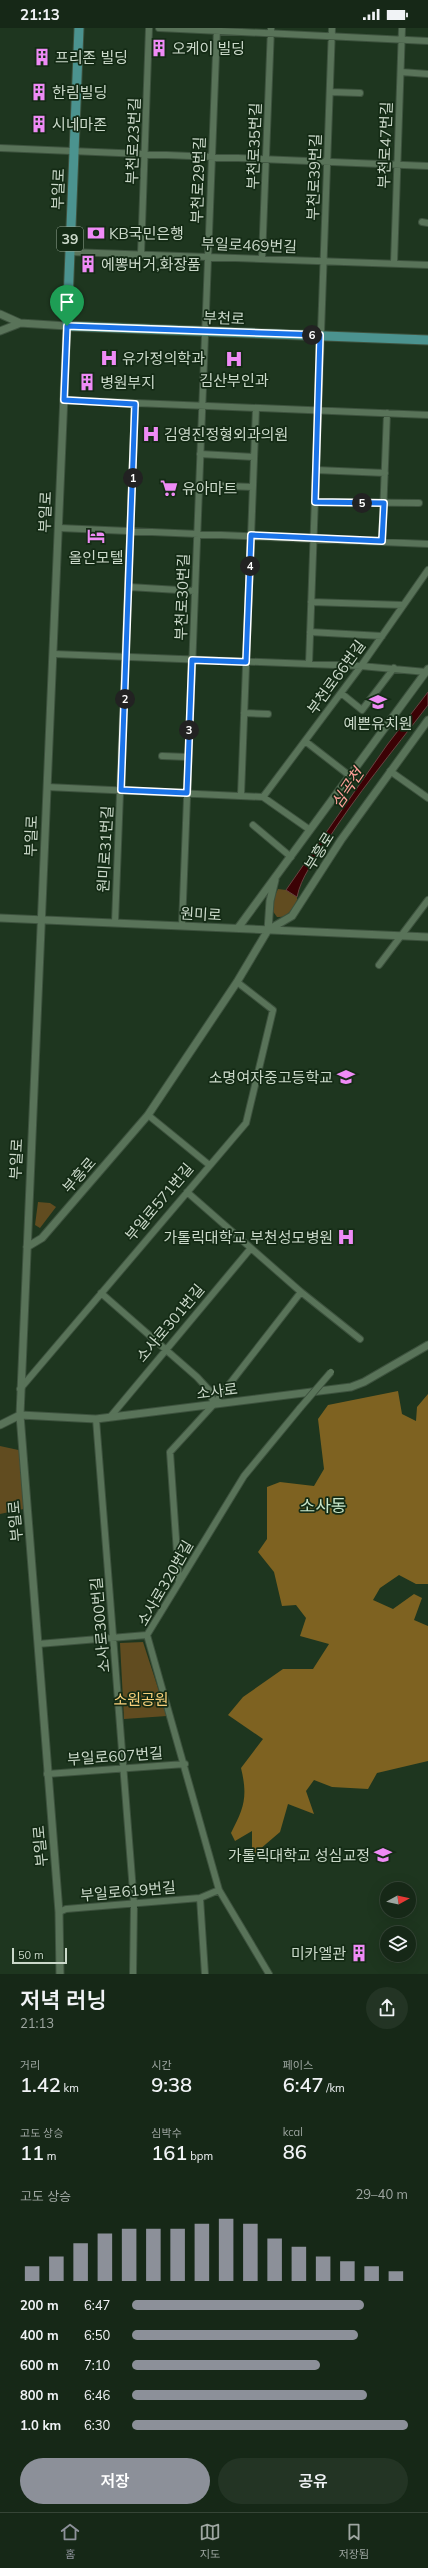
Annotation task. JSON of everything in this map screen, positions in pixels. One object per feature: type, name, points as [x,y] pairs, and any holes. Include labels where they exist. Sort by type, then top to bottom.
[{"type":"main road","name":"부일로","points":[[67,326],[79,28]]},
{"type":"main road","name":"부천로","points":[[67,326],[428,340]]},
{"type":"street","name":"부천로23번길","points":[[141,254],[150,28]]},
{"type":"street","points":[[159,28],[271,31],[428,41]]},
{"type":"street","name":"부천로39번길","points":[[309,664],[332,28]]},
{"type":"street","name":"부천로47번길","points":[[394,263],[402,28]]},
{"type":"street","name":"부천로29번길","points":[[205,331],[217,29]]},
{"type":"street","name":"부천로35번길","points":[[262,259],[271,31]]},
{"type":"street","points":[[401,72],[428,74]]},
{"type":"street","points":[[330,92],[360,93]]},
{"type":"street","points":[[0,148],[428,166]]},
{"type":"street","name":"부일로469번길","points":[[70,252],[428,265]]},
{"type":"street","name":"부천로","points":[[2,315],[20,323]]},
{"type":"street","name":"부천로","points":[[0,331],[12,324],[20,323],[67,326]]},
{"type":"street","name":"부일로","points":[[60,1974],[59,1912],[20,1415],[20,1389],[54,654],[67,326]]},
{"type":"street","name":"부천로30번길","points":[[182,926],[205,331]]},
{"type":"street","points":[[64,400],[428,416]]},
{"type":"street","name":"원미로31번길","points":[[115,923],[127,656],[135,404]]},
{"type":"street","points":[[241,796],[256,408]]},
{"type":"street","points":[[382,541],[387,413]]},
{"type":"street","points":[[200,454],[254,457]]},
{"type":"street","points":[[316,470],[385,472]]},
{"type":"street","points":[[199,485],[253,487]]},
{"type":"street","points":[[315,502],[419,504]]},
{"type":"street","points":[[59,528],[251,535],[428,544]]},
{"type":"street","name":"부천로66번길","points":[[263,797],[361,666],[428,570]]},
{"type":"street","points":[[129,587],[195,591]]},
{"type":"street","points":[[311,602],[403,606]]},
{"type":"street","points":[[310,632],[382,636]]},
{"type":"street","points":[[54,654],[361,666],[427,671]]},
{"type":"street","points":[[341,693],[362,710],[394,668]]},
{"type":"street","name":"부흥로","points":[[238,928],[427,671]]},
{"type":"street","points":[[244,713],[268,714]]},
{"type":"street","name":"부흥로","points":[[268,930],[292,916],[341,840],[428,720]]},
{"type":"street","points":[[305,741],[350,776]]},
{"type":"street","points":[[162,756],[188,757]]},
{"type":"street","points":[[390,771],[428,798]]},
{"type":"street","points":[[47,787],[263,797],[310,830]]},
{"type":"street","name":"부흥로","points":[[253,826],[291,856]]},
{"type":"street","name":"부흥로","points":[[27,1247],[42,1238],[148,1115],[237,982],[268,930],[270,901],[274,880]]},
{"type":"street","points":[[379,965],[428,900]]},
{"type":"street","name":"원미로","points":[[0,918],[428,937]]},
{"type":"street","name":"부일로571번길","points":[[20,1389],[131,1255],[187,1192],[208,1164],[246,1123],[273,1010],[237,982]]},
{"type":"street","points":[[148,1115],[208,1164]]},
{"type":"street","points":[[187,1192],[301,1292],[360,1339]]},
{"type":"street","name":"소사로301번길","points":[[111,1416],[164,1350],[251,1248]]},
{"type":"street","points":[[179,1582],[170,1452],[214,1404],[301,1292]]},
{"type":"street","points":[[101,1293],[209,1390],[214,1404]]},
{"type":"street","name":"소사로","points":[[0,1425],[20,1415],[96,1419],[351,1387],[364,1382],[428,1345]]},
{"type":"street","name":"소사로320번길","points":[[269,1974],[218,1890],[185,1764],[147,1635],[244,1476],[331,1372]]},
{"type":"street","name":"소사로300번길","points":[[96,1419],[134,1904],[134,1974]]},
{"type":"street","points":[[38,1644],[147,1635]]},
{"type":"street","name":"부일로607번길","points":[[48,1774],[124,1770],[185,1764]]},
{"type":"street","name":"부일로619번길","points":[[59,1912],[66,1909],[200,1898],[218,1890]]},
{"type":"street","points":[[200,1898],[205,1974]]},
{"type":"green space","points":[[278,889],[286,890],[297,897],[297,900],[290,912],[281,917],[277,917],[272,910],[272,902]]},
{"type":"green space","points":[[38,1202],[50,1203],[56,1207],[40,1228],[35,1225]]},
{"type":"green space","points":[[0,1446],[23,1451],[28,1508],[0,1514]]},
{"type":"green space","name":"소원공원","points":[[143,1642],[167,1716],[124,1719],[120,1643]]},
{"type":"shaded area","points":[[428,692],[428,705],[337,826],[308,869],[297,897],[286,890],[387,745]]},
{"type":"shaded area","points":[[398,1391],[402,1414],[416,1421],[417,1407],[428,1394],[428,1584],[416,1584],[399,1575],[380,1588],[373,1600],[393,1609],[414,1594],[422,1598],[414,1620],[428,1626],[428,1761],[377,1773],[368,1789],[332,1787],[314,1780],[306,1791],[314,1814],[288,1804],[280,1832],[252,1856],[252,1831],[235,1841],[231,1833],[244,1802],[244,1787],[241,1768],[263,1739],[228,1715],[243,1697],[283,1669],[313,1669],[329,1644],[300,1636],[306,1618],[296,1605],[282,1606],[274,1572],[258,1552],[267,1539],[267,1487],[280,1482],[314,1486],[324,1469],[318,1419],[328,1405]]},
{"type":"place","name":"오케이 빌딩","points":[[159,48]]},
{"type":"place","name":"프리존 빌딩","points":[[42,57]]},
{"type":"place","name":"한림빌딩","points":[[39,92]]},
{"type":"place","name":"시네마존","points":[[39,124]]},
{"type":"place","name":"KB국민은행","points":[[96,233]]},
{"type":"place","name":"에뽕버거,화장품","points":[[88,264]]},
{"type":"place","name":"유가정의학과","points":[[109,358]]},
{"type":"place","name":"김산부인과","points":[[234,359]]},
{"type":"place","name":"병원부지","points":[[87,382]]},
{"type":"place","name":"김영진정형외과의원","points":[[151,434]]},
{"type":"place","name":"유아마트","points":[[169,488]]},
{"type":"place","name":"올인모텔","points":[[96,536]]},
{"type":"place","name":"예쁜유치원","points":[[378,702]]},
{"type":"place","name":"소명여자중고등학교","points":[[346,1077]]},
{"type":"place","name":"가톨릭대학교 부천성모병원","points":[[346,1237]]},
{"type":"place","name":"가톨릭대학교 성심교정","points":[[383,1855]]},
{"type":"place","name":"미카엘관","points":[[359,1953]]},
{"type":"district","name":"소사동","points":[[323,1505]]},
{"type":"route","points":[[67,326],[320,335],[315,502],[384,503],[382,541],[251,535],[246,662],[192,660],[187,793],[121,790],[135,404],[64,400],[67,326]]},
{"type":"water label","name":"심곡천","points":[[347,788]]}]
